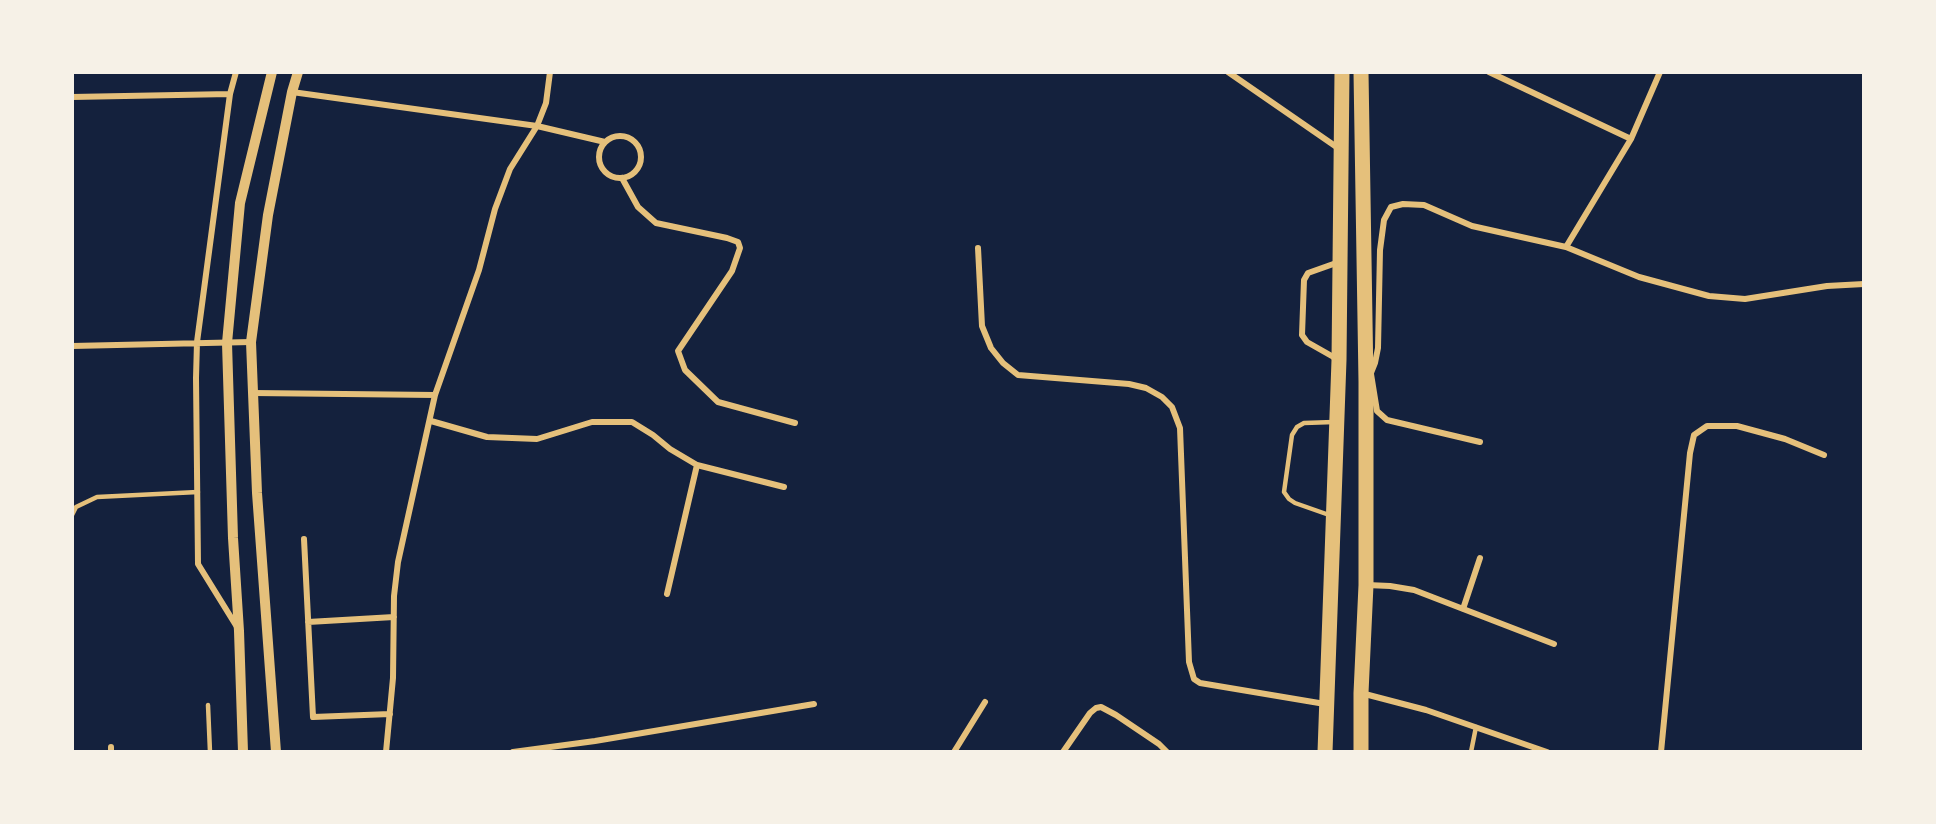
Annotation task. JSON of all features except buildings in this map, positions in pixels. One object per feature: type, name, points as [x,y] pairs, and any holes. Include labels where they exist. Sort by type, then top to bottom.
[{"type":"highway","points":[[1325,752],[1339,360],[1342,72]]},
{"type":"highway","points":[[1360,72],[1369,377],[1361,752]]},
{"type":"street","points":[[236,72],[230,94],[197,342],[198,564],[239,631]]},
{"type":"street","points":[[243,752],[227,343],[240,203],[272,72]]},
{"type":"street","points":[[276,752],[256,493],[251,342],[268,215],[298,72]]},
{"type":"street","points":[[386,752],[393,678],[398,562],[435,395],[479,270],[495,208],[510,170],[537,126],[546,103],[550,72]]},
{"type":"street","points":[[1228,72],[1341,150]]},
{"type":"street","points":[[1489,72],[1631,139]]},
{"type":"street","points":[[1566,247],[1631,139],[1660,72]]},
{"type":"street","points":[[292,92],[537,126],[605,142]]},
{"type":"street","points":[[72,97],[230,94]]},
{"type":"street","points":[[618,135],[633,139],[638,145],[641,159],[639,166],[629,176],[622,178],[608,174],[599,163],[601,148],[605,142],[618,135]]},
{"type":"street","points":[[622,178],[638,207],[656,223],[727,238],[738,242],[741,248],[732,271],[678,351],[685,370],[718,402],[795,423]]},
{"type":"street","points":[[1480,442],[1387,420],[1377,411],[1369,377],[1376,363],[1378,348],[1380,250],[1384,220],[1391,207],[1403,204],[1424,205],[1472,226],[1566,247],[1639,277],[1709,296],[1745,299],[1827,286],[1864,284]]},
{"type":"street","points":[[978,248],[982,326],[991,348],[1003,363],[1018,375],[1129,384],[1146,388],[1162,397],[1172,407],[1180,428],[1189,662],[1194,679],[1207,684],[1326,704]]},
{"type":"street","points":[[1339,360],[1307,342],[1302,335],[1304,280],[1308,273],[1340,262]]},
{"type":"street","points":[[72,346],[251,342]]},
{"type":"street","points":[[253,393],[435,395]]},
{"type":"street","points":[[431,421],[486,437],[537,439],[592,422],[632,422],[697,465],[783,487]]},
{"type":"street","points":[[1661,752],[1688,470],[1694,435],[1707,426],[1737,426],[1785,439],[1824,455]]},
{"type":"street","points":[[667,594],[697,465]]},
{"type":"street","points":[[304,539],[313,717],[390,714]]},
{"type":"street","points":[[1463,609],[1480,558]]},
{"type":"street","points":[[1366,585],[1414,590],[1554,644]]},
{"type":"street","points":[[308,622],[394,617]]},
{"type":"street","points":[[1361,693],[1426,710],[1547,752]]},
{"type":"street","points":[[954,752],[985,702]]},
{"type":"street","points":[[513,752],[595,741],[814,704]]},
{"type":"street","points":[[1063,752],[1090,713],[1101,707],[1150,738],[1167,752]]},
{"type":"lane","points":[[1334,516],[1295,503],[1284,492],[1292,435],[1304,423],[1336,422]]},
{"type":"lane","points":[[72,515],[76,507],[97,497],[198,492]]},
{"type":"lane","points":[[208,705],[210,752]]},
{"type":"lane","points":[[1471,752],[1476,727]]}]
